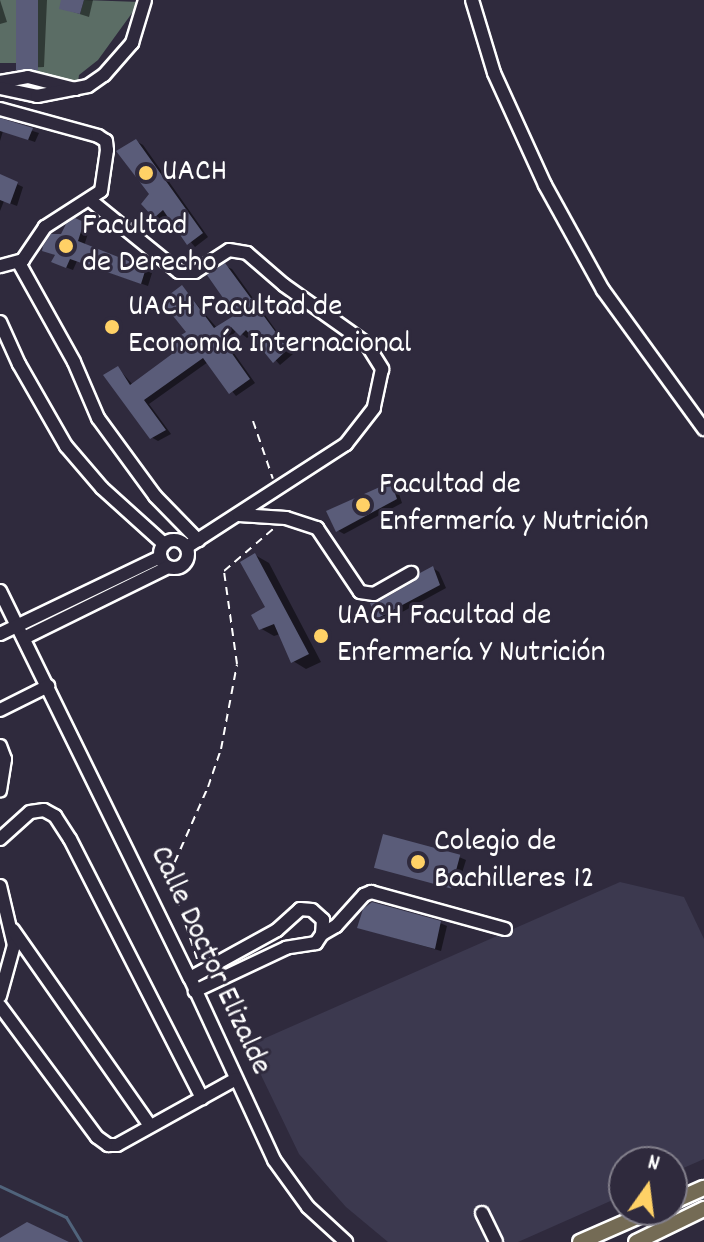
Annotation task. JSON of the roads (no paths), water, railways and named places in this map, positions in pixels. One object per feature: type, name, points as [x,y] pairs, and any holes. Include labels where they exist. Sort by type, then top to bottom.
[{"type":"main road","points":[[636,1242],[704,1209]]},
{"type":"main road","points":[[580,1242],[617,1226]]},
{"type":"main road","points":[[613,1228],[619,1242]]},
{"type":"street","points":[[1,88],[37,96],[78,90],[104,75],[132,43],[145,0]]},
{"type":"street","points":[[472,0],[494,73],[545,185],[603,290],[699,413],[704,429]]},
{"type":"street","points":[[0,109],[98,136],[106,141],[105,184],[90,200],[45,227],[33,248],[19,263],[0,266]]},
{"type":"street","points":[[0,322],[19,364],[66,446],[164,556],[185,564],[193,544],[328,459],[368,417],[382,379],[373,350],[284,285],[247,253],[229,250],[195,272],[179,272],[90,200]]},
{"type":"street","points":[[19,263],[74,362],[98,418],[193,544]]},
{"type":"street","points":[[239,515],[286,518],[313,526],[323,534],[360,592],[374,594],[411,573]]},
{"type":"street","points":[[24,638],[164,556],[176,540],[193,544]]},
{"type":"street","points":[[0,634],[164,556]]},
{"type":"street","name":"Calle Doctor Elizalde","points":[[0,591],[195,980],[236,1079],[286,1180],[308,1207],[346,1242]]},
{"type":"street","points":[[0,710],[48,686]]},
{"type":"street","points":[[0,746],[5,759],[0,791]]},
{"type":"street","points":[[0,839],[30,812],[44,810],[55,816],[202,1098]]},
{"type":"street","points":[[0,886],[13,930],[13,951],[0,996]]},
{"type":"street","points":[[195,980],[248,966],[296,946],[312,945],[322,934],[336,926],[364,895],[371,892],[505,929]]},
{"type":"street","points":[[195,980],[266,937],[294,912],[306,908],[319,914],[322,934]]},
{"type":"street","points":[[13,930],[150,1126]]},
{"type":"street","points":[[266,937],[274,954]]},
{"type":"street","points":[[240,951],[248,966]]},
{"type":"street","points":[[0,1006],[102,1141],[117,1145],[236,1079]]},
{"type":"street","points":[[482,1213],[496,1242]]},
{"type":"waterway","points":[[0,1186],[66,1217],[81,1242]]},
{"type":"place","name":"UACH","points":[[146,173]]},
{"type":"place","name":"Facultad de Derecho","points":[[66,246]]},
{"type":"place","name":"UACH Facultad de Economía Internacional","points":[[112,327]]},
{"type":"place","name":"Facultad de Enfermería y Nutrición","points":[[363,505]]},
{"type":"place","name":"UACH Facultad de Enfermería Y Nutrición","points":[[321,636]]},
{"type":"place","name":"Colegio de Bachilleres 12","points":[[418,862]]}]
